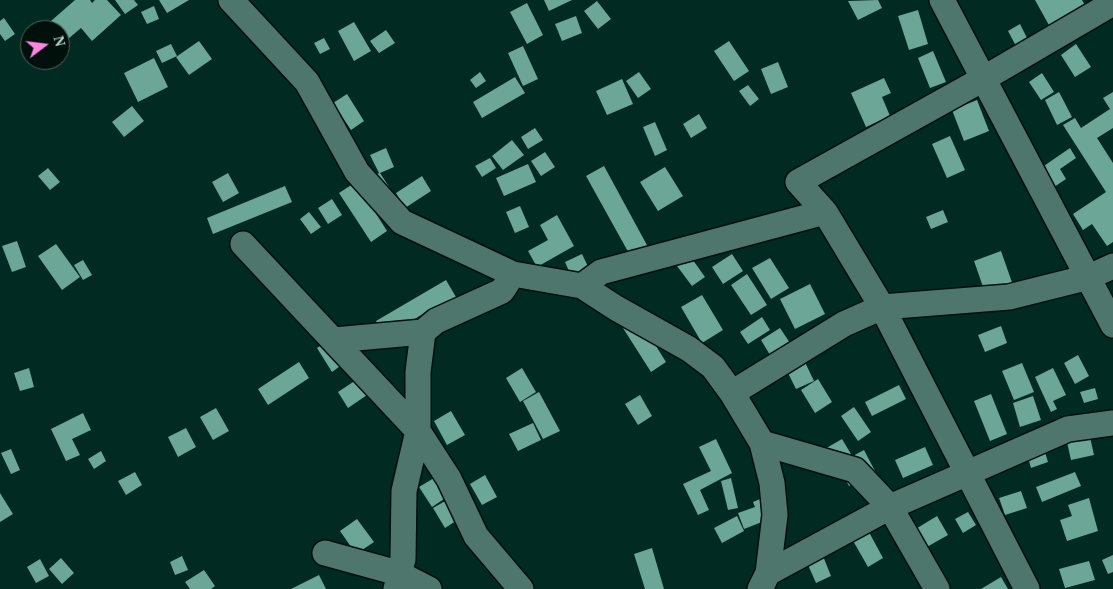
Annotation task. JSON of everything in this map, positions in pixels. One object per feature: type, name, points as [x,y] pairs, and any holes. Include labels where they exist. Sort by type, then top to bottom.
[{"type":"street","points":[[231,0],[307,82],[357,172],[402,222],[513,274],[582,286],[616,308],[689,349],[713,367],[732,393],[762,443],[772,483],[775,515],[764,581]]},
{"type":"street","points":[[942,0],[1090,277],[1113,325]]},
{"type":"street","points":[[1027,589],[965,472],[882,306],[825,212],[798,182],[983,79],[1113,3]]},
{"type":"street","points":[[582,286],[601,272],[825,212]]},
{"type":"street","points":[[242,244],[418,431],[449,479],[476,536],[521,589]]},
{"type":"street","points":[[732,393],[844,324],[882,306],[1008,297],[1090,277],[1113,266]]},
{"type":"street","points":[[334,340],[424,332],[436,321],[502,291],[513,274]]},
{"type":"street","points":[[397,581],[403,559],[404,491],[418,431],[418,372],[424,332]]},
{"type":"street","points":[[764,581],[890,506],[965,472],[1068,429],[1113,423]]},
{"type":"street","points":[[762,443],[855,470],[890,506],[937,589]]},
{"type":"street","points":[[325,553],[397,581],[428,589]]},
{"type":"building","points":[[75,0],[90,0],[92,3],[95,0],[107,0],[121,15],[92,41],[81,28],[70,37],[70,20],[52,20]]},
{"type":"building","points":[[115,0],[134,0],[138,5],[125,14]]},
{"type":"building","points":[[159,0],[189,0],[167,13]]},
{"type":"building","points":[[544,0],[572,0],[549,11]]},
{"type":"building","points":[[878,0],[882,8],[858,20],[848,1]]},
{"type":"building","points":[[1035,0],[1082,0],[1086,7],[1050,27]]},
{"type":"building","points":[[597,1],[611,19],[598,29],[584,11]]},
{"type":"building","points":[[527,3],[543,35],[527,44],[510,12]]},
{"type":"building","points":[[154,6],[159,19],[147,24],[141,12]]},
{"type":"building","points":[[918,10],[928,44],[909,50],[898,16]]},
{"type":"building","points":[[576,16],[582,33],[562,41],[555,24]]},
{"type":"building","points":[[4,18],[15,34],[5,41],[0,34],[0,21]]},
{"type":"building","points":[[354,22],[371,51],[354,61],[338,31]]},
{"type":"building","points":[[1020,24],[1028,40],[1016,46],[1008,31]]},
{"type":"building","points":[[386,30],[395,43],[379,53],[370,41]]},
{"type":"building","points":[[324,38],[330,49],[320,54],[314,43]]},
{"type":"building","points":[[199,41],[212,59],[189,75],[176,57]]},
{"type":"building","points":[[729,41],[749,71],[734,81],[714,51]]},
{"type":"building","points":[[171,44],[177,56],[162,63],[156,51]]},
{"type":"building","points":[[1076,44],[1091,67],[1075,77],[1061,55]]},
{"type":"building","points":[[523,46],[538,79],[523,86],[508,53]]},
{"type":"building","points":[[933,51],[946,82],[930,88],[918,58]]},
{"type":"building","points":[[154,58],[168,87],[138,102],[124,73]]},
{"type":"building","points":[[778,62],[788,87],[771,94],[761,69]]},
{"type":"building","points":[[480,72],[486,81],[476,88],[470,80]]},
{"type":"building","points":[[639,72],[651,89],[638,98],[626,81]]},
{"type":"building","points":[[1042,73],[1054,92],[1041,100],[1029,82]]},
{"type":"building","points":[[515,77],[525,93],[482,118],[473,102]]},
{"type":"building","points":[[884,78],[891,93],[882,97],[890,116],[866,127],[851,93]]},
{"type":"building","points":[[622,79],[633,104],[607,115],[596,91]]},
{"type":"building","points":[[748,85],[759,99],[750,106],[739,91]]},
{"type":"building","points":[[1059,92],[1072,117],[1057,125],[1045,100]]},
{"type":"building","points":[[1113,92],[1113,128],[1097,138],[1113,163],[1113,242],[1107,246],[1092,224],[1083,230],[1073,214],[1106,192],[1063,125],[1075,118],[1081,128],[1110,109],[1103,98]]},
{"type":"building","points":[[347,94],[364,121],[351,130],[333,103]]},
{"type":"building","points":[[977,100],[989,131],[964,141],[952,110]]},
{"type":"building","points":[[132,106],[144,121],[124,137],[112,122]]},
{"type":"building","points":[[699,114],[707,128],[691,138],[683,124]]},
{"type":"building","points":[[655,122],[667,150],[655,156],[643,127]]},
{"type":"building","points":[[535,128],[543,140],[528,149],[521,137]]},
{"type":"building","points":[[950,136],[965,170],[947,178],[932,144]]},
{"type":"building","points":[[512,140],[524,155],[503,170],[492,156]]},
{"type":"building","points":[[386,148],[394,167],[380,173],[406,213],[363,184],[379,173],[370,155]]},
{"type":"building","points":[[1070,148],[1076,158],[1060,169],[1066,179],[1051,189],[1038,170]]},
{"type":"building","points":[[545,152],[555,167],[541,176],[531,161]]},
{"type":"building","points":[[490,158],[496,168],[482,177],[475,166]]},
{"type":"building","points":[[528,164],[536,182],[504,196],[496,178]]},
{"type":"building","points":[[604,166],[648,247],[631,257],[586,176]]},
{"type":"building","points":[[665,167],[683,196],[658,211],[640,182]]},
{"type":"building","points":[[48,168],[60,182],[50,190],[38,176]]},
{"type":"building","points":[[228,173],[239,193],[223,202],[212,182]]},
{"type":"building","points":[[422,176],[431,191],[405,208],[396,193]]},
{"type":"building","points":[[356,182],[387,231],[371,242],[339,193]]},
{"type":"building","points":[[285,186],[292,202],[213,234],[207,218]]},
{"type":"building","points":[[332,199],[342,215],[328,224],[318,208]]},
{"type":"building","points":[[520,206],[529,227],[515,233],[506,212]]},
{"type":"building","points":[[943,210],[948,222],[931,229],[926,217]]},
{"type":"building","points":[[309,212],[321,227],[311,234],[300,219]]},
{"type":"building","points":[[557,215],[574,246],[537,267],[528,251],[548,240],[540,225]]},
{"type":"building","points":[[17,241],[26,267],[12,272],[2,246]]},
{"type":"building","points":[[56,244],[80,277],[62,290],[38,256]]},
{"type":"building","points":[[1001,251],[1015,291],[988,301],[974,261]]},
{"type":"building","points":[[582,254],[593,277],[575,285],[565,262]]},
{"type":"building","points":[[732,254],[743,271],[723,284],[712,267]]},
{"type":"building","points":[[690,256],[705,277],[692,286],[677,266]]},
{"type":"building","points":[[770,258],[789,288],[771,299],[752,268]]},
{"type":"building","points":[[83,260],[92,275],[83,280],[74,265]]},
{"type":"building","points":[[747,274],[767,305],[751,315],[731,285]]},
{"type":"building","points":[[446,280],[466,314],[447,325],[436,306],[385,337],[376,321]]},
{"type":"building","points":[[810,284],[825,314],[795,329],[780,299]]},
{"type":"building","points":[[702,295],[723,330],[702,343],[681,307]]},
{"type":"building","points":[[762,317],[770,330],[748,344],[740,332]]},
{"type":"building","points":[[639,319],[666,362],[651,372],[623,328]]},
{"type":"building","points":[[1001,326],[1007,343],[985,352],[978,335]]},
{"type":"building","points":[[780,328],[790,343],[770,355],[761,340]]},
{"type":"building","points":[[332,338],[347,361],[332,372],[317,348]]},
{"type":"building","points":[[1078,355],[1089,376],[1075,384],[1064,363]]},
{"type":"building","points":[[802,356],[814,381],[796,389],[784,365]]},
{"type":"building","points":[[299,362],[309,378],[268,405],[258,389]]},
{"type":"building","points":[[1022,363],[1034,392],[1014,400],[1002,371]]},
{"type":"building","points":[[29,368],[34,387],[20,391],[14,373]]},
{"type":"building","points":[[522,368],[536,392],[520,402],[506,378]]},
{"type":"building","points":[[1053,368],[1066,395],[1053,401],[1057,409],[1051,412],[1035,377]]},
{"type":"building","points":[[818,379],[832,402],[815,413],[801,390]]},
{"type":"building","points":[[356,380],[367,395],[348,408],[338,392]]},
{"type":"building","points":[[899,385],[906,399],[872,416],[865,402]]},
{"type":"building","points":[[1095,388],[1098,399],[1084,403],[1080,392]]},
{"type":"building","points":[[539,392],[560,431],[543,439],[523,401]]},
{"type":"building","points":[[991,394],[1007,434],[990,441],[974,401]]},
{"type":"building","points":[[640,395],[652,416],[638,425],[625,404]]},
{"type":"building","points":[[1033,396],[1041,420],[1020,427],[1013,403]]},
{"type":"building","points":[[854,407],[871,432],[858,441],[841,416]]},
{"type":"building","points":[[216,408],[229,431],[213,440],[200,417]]},
{"type":"building","points":[[451,411],[465,435],[447,445],[434,421]]},
{"type":"building","points":[[83,413],[91,430],[72,439],[80,455],[66,461],[51,429]]},
{"type":"building","points":[[533,423],[541,440],[518,451],[509,434]]},
{"type":"building","points":[[186,428],[196,447],[178,457],[168,437]]},
{"type":"building","points":[[1090,437],[1094,455],[1071,460],[1067,442]]},
{"type":"building","points":[[716,439],[732,473],[700,490],[709,510],[698,515],[683,484],[711,471],[699,447]]},
{"type":"building","points":[[842,439],[851,454],[832,465],[823,450]]},
{"type":"building","points":[[925,447],[933,465],[903,478],[895,460]]},
{"type":"building","points":[[11,449],[20,470],[11,474],[1,453]]},
{"type":"building","points":[[1044,449],[1048,462],[1031,468],[1027,454]]},
{"type":"building","points":[[864,450],[876,473],[849,486],[838,464]]},
{"type":"building","points":[[101,451],[106,461],[94,469],[88,459]]},
{"type":"building","points":[[135,472],[142,485],[126,495],[118,481]]},
{"type":"building","points":[[1075,472],[1081,486],[1042,502],[1036,487]]},
{"type":"building","points":[[485,475],[497,497],[482,505],[470,484]]},
{"type":"building","points":[[434,478],[447,497],[432,507],[419,487]]},
{"type":"building","points":[[731,478],[738,508],[728,510],[721,481]]},
{"type":"building","points":[[1021,491],[1027,508],[1005,515],[999,498]]},
{"type":"building","points":[[0,493],[13,514],[0,522]]},
{"type":"building","points":[[772,494],[780,515],[744,529],[738,513],[755,507],[753,502]]},
{"type":"building","points":[[1089,498],[1098,531],[1067,541],[1060,520],[1072,516],[1068,505]]},
{"type":"building","points":[[447,500],[459,519],[445,528],[433,508]]},
{"type":"building","points":[[968,512],[976,525],[963,533],[955,519]]},
{"type":"building","points":[[737,516],[744,531],[722,543],[714,528]]},
{"type":"building","points":[[937,516],[948,535],[925,548],[914,530]]},
{"type":"building","points":[[357,519],[374,542],[356,554],[340,531]]},
{"type":"building","points":[[864,523],[883,558],[868,567],[848,532]]},
{"type":"building","points":[[652,548],[664,589],[645,589],[634,554]]},
{"type":"building","points":[[821,551],[831,576],[816,583],[805,558]]},
{"type":"building","points":[[1113,555],[1113,572],[1108,574],[1102,560]]},
{"type":"building","points":[[182,556],[188,570],[175,575],[170,562]]},
{"type":"building","points":[[61,558],[74,573],[62,584],[49,569]]},
{"type":"building","points":[[40,559],[49,576],[36,583],[27,567]]},
{"type":"building","points":[[1089,561],[1095,580],[1065,588],[1059,569]]},
{"type":"building","points":[[204,570],[215,586],[211,589],[190,589],[185,582]]},
{"type":"building","points":[[319,575],[326,589],[291,589]]},
{"type":"building","points":[[1001,577],[1008,589],[981,589]]}]
